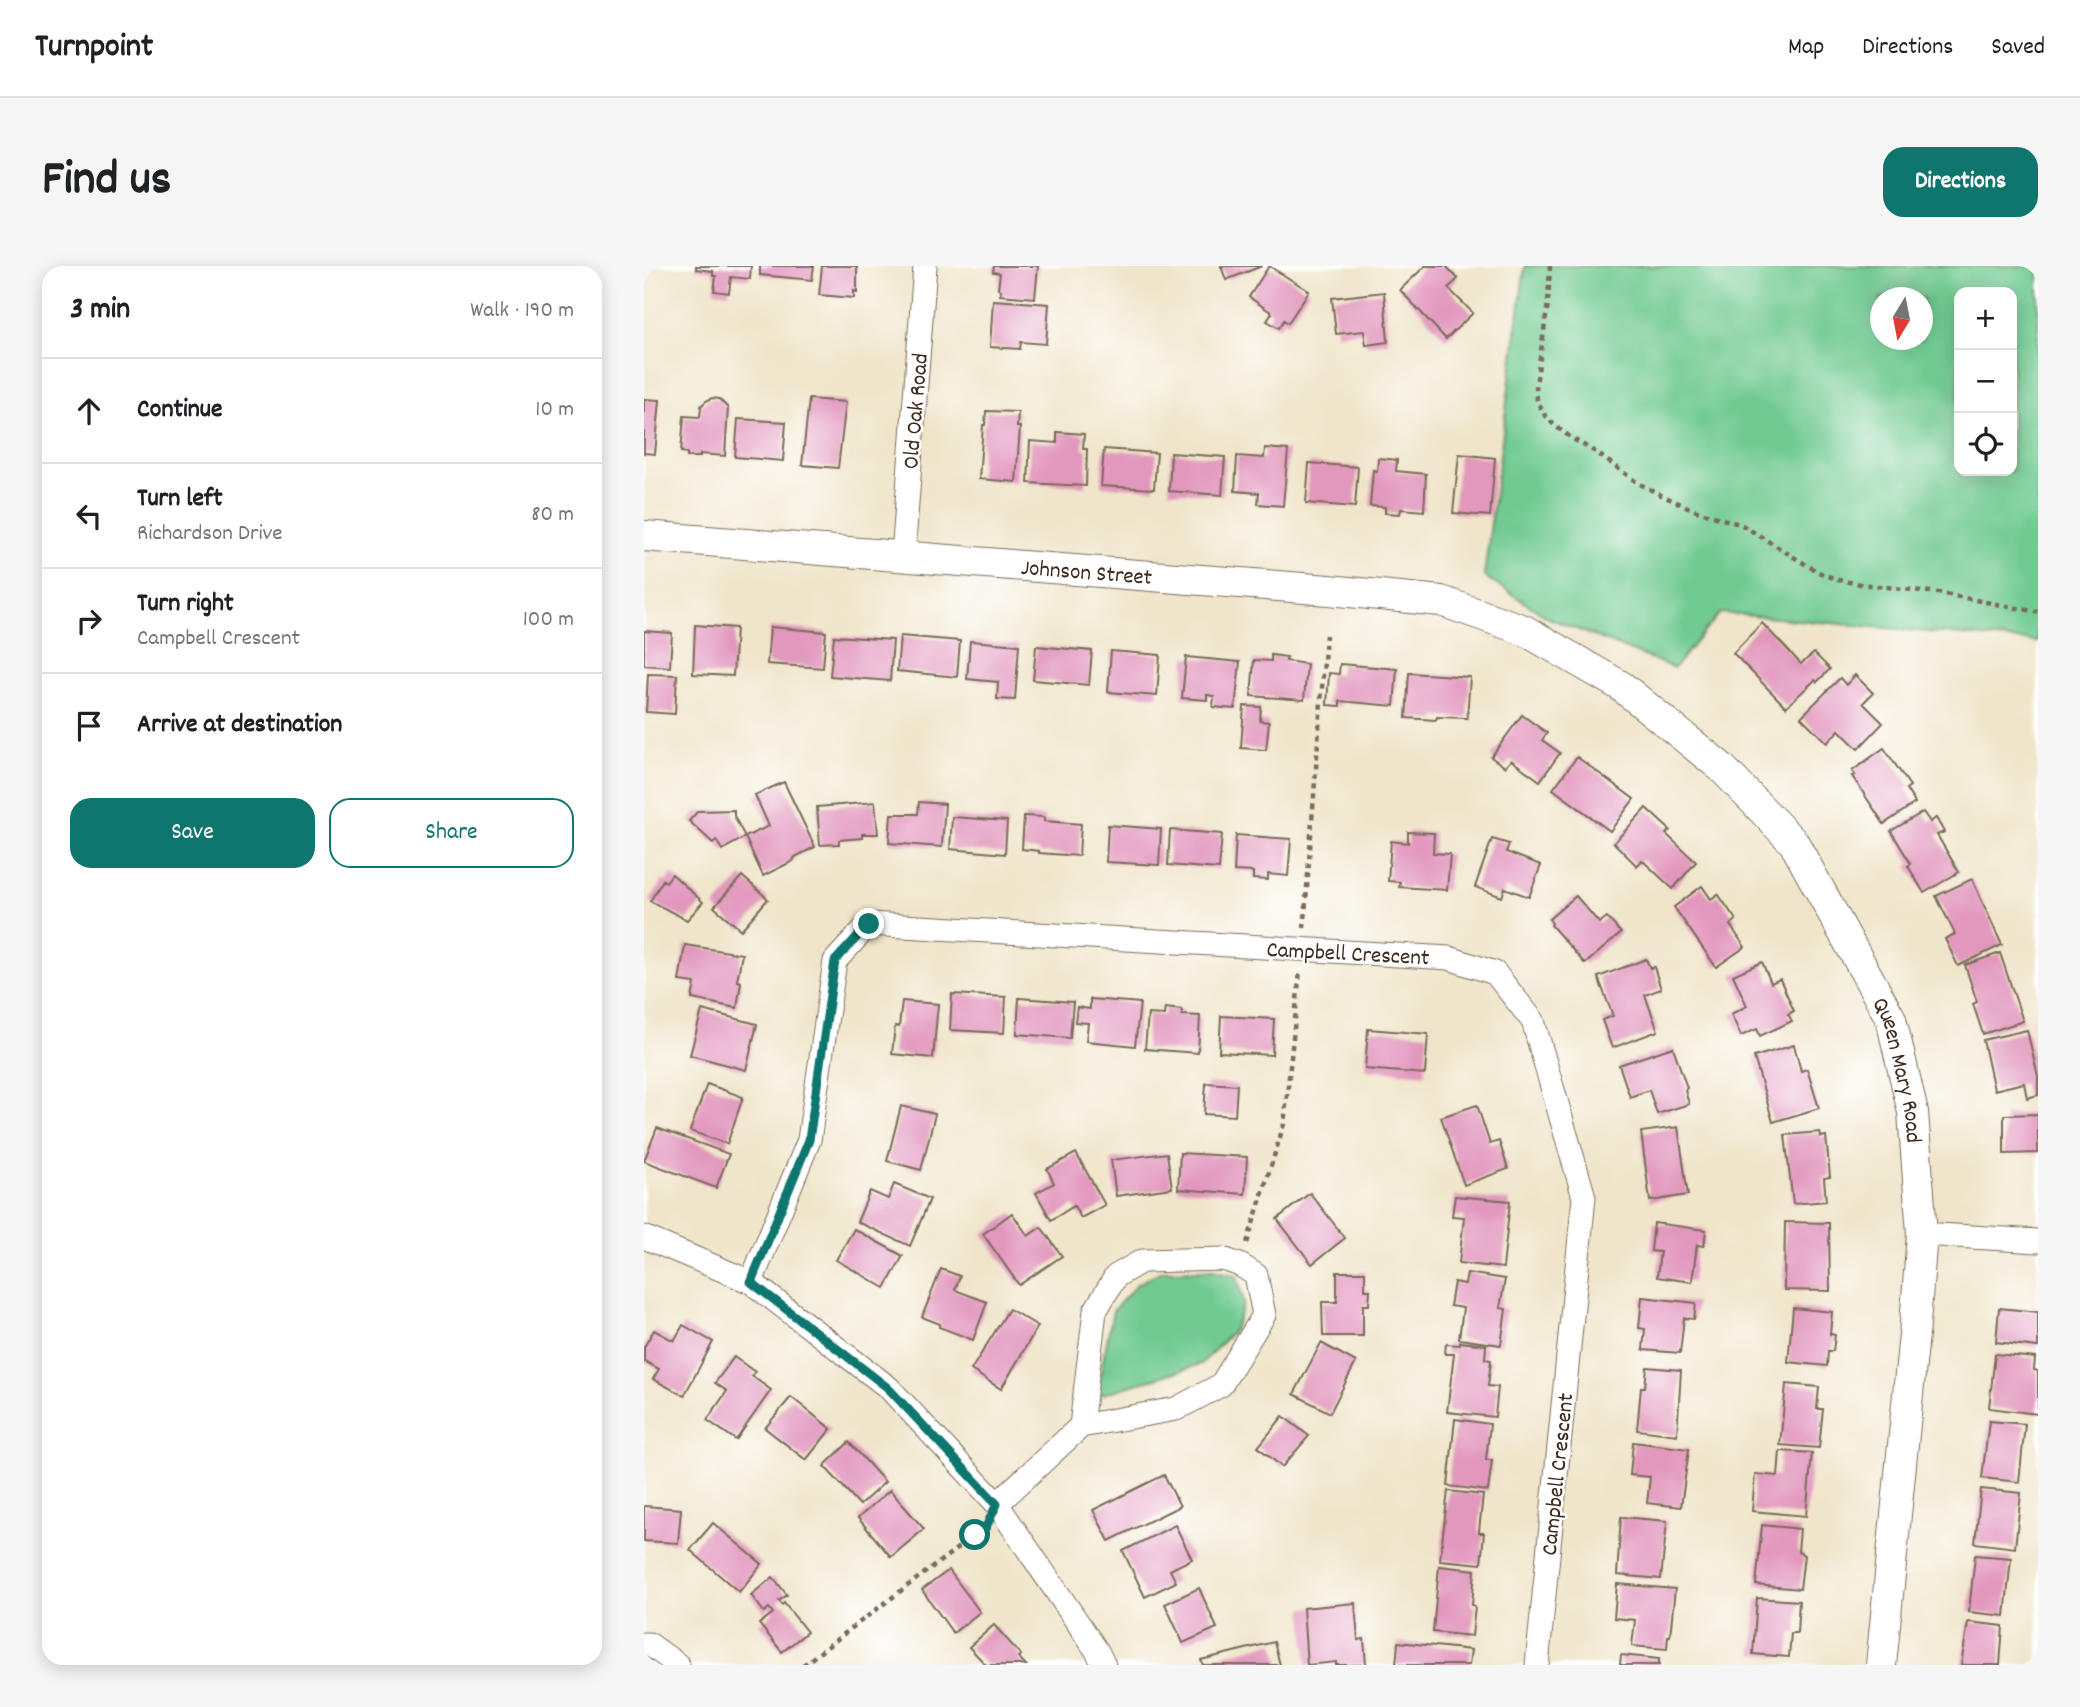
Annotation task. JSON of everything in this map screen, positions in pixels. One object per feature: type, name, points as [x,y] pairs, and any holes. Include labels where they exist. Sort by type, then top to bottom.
[{"type":"street","name":"Old Oak Road","points":[[903,556],[925,266]]},
{"type":"street","name":"Johnson Street","points":[[644,536],[1441,601],[1524,630]]},
{"type":"street","name":"Queen Mary Road","points":[[1524,630],[1620,686],[1722,768],[1794,843],[1891,1018],[1913,1112],[1922,1234],[1881,1665]]},
{"type":"street","name":"Campbell Crescent","points":[[751,1282],[809,1140],[835,961],[869,924],[1449,958],[1495,973],[1533,1021],[1584,1197],[1537,1665]]},
{"type":"street","points":[[1922,1234],[2038,1241]]},
{"type":"street","points":[[644,1237],[751,1282],[888,1388],[997,1504],[1104,1665]]},
{"type":"street","points":[[997,1504],[1081,1426],[1176,1409],[1221,1385],[1264,1315],[1256,1275],[1223,1259],[1142,1261],[1116,1276],[1095,1311],[1081,1426]]},
{"type":"street","points":[[644,1644],[649,1644],[678,1665]]},
{"type":"path","points":[[1550,266],[1548,303],[1536,385],[1537,400],[1544,414],[1555,426],[1573,439],[1661,495],[1694,510],[1742,525],[1818,572],[1838,580],[1939,593],[2038,611]]},
{"type":"path","points":[[803,1665],[986,1527],[997,1504]]},
{"type":"green space","points":[[1525,266],[2038,266],[2038,642],[1720,613],[1674,668],[1549,618],[1484,576]]},
{"type":"green space","points":[[1213,1270],[1237,1276],[1244,1303],[1234,1330],[1201,1364],[1096,1396],[1113,1311],[1137,1284],[1162,1271]]},
{"type":"building","points":[[696,266],[751,266],[750,279],[731,277],[729,293],[714,291],[716,276],[713,276],[713,271],[696,269]]},
{"type":"building","points":[[760,266],[814,266],[812,280],[760,275]]},
{"type":"building","points":[[822,266],[857,266],[857,292],[854,291],[854,298],[819,295]]},
{"type":"building","points":[[994,266],[1038,266],[1035,298],[1000,295],[1000,273],[993,272]]},
{"type":"building","points":[[1221,266],[1262,266],[1226,280]]},
{"type":"building","points":[[1269,266],[1309,291],[1288,323],[1284,320],[1279,328],[1267,321],[1272,313],[1249,297]]},
{"type":"building","points":[[1425,266],[1446,266],[1458,279],[1448,288],[1473,313],[1446,339],[1400,290]]},
{"type":"building","points":[[1384,292],[1388,342],[1366,345],[1364,331],[1336,334],[1332,298]]},
{"type":"building","points":[[993,300],[1049,304],[1046,344],[1021,342],[1020,349],[990,347]]},
{"type":"building","points":[[712,398],[719,399],[728,408],[725,456],[700,454],[700,457],[687,457],[687,453],[681,452],[684,416],[700,417],[701,406]]},
{"type":"building","points":[[644,399],[660,400],[655,454],[644,453]]},
{"type":"building","points":[[809,399],[846,402],[838,468],[802,465]]},
{"type":"building","points":[[986,411],[1018,412],[1017,427],[1020,427],[1016,482],[979,479]]},
{"type":"building","points":[[738,419],[786,422],[783,461],[735,457]]},
{"type":"building","points":[[1057,432],[1084,434],[1083,449],[1087,449],[1086,486],[1028,483],[1030,441],[1057,443]]},
{"type":"building","points":[[1265,448],[1288,450],[1283,506],[1258,504],[1259,493],[1235,491],[1237,456],[1264,458]]},
{"type":"building","points":[[1104,449],[1157,453],[1154,489],[1101,486]]},
{"type":"building","points":[[1171,453],[1225,457],[1222,495],[1169,491]]},
{"type":"building","points":[[1459,454],[1495,458],[1490,516],[1453,513]]},
{"type":"building","points":[[1378,458],[1397,460],[1396,471],[1426,474],[1424,511],[1401,509],[1400,514],[1385,513],[1385,507],[1370,506],[1373,470],[1377,471]]},
{"type":"building","points":[[1309,463],[1358,467],[1355,507],[1306,503]]},
{"type":"building","points":[[1762,623],[1801,664],[1814,653],[1830,669],[1786,707],[1733,653]]},
{"type":"building","points":[[695,625],[736,628],[733,676],[693,674]]},
{"type":"building","points":[[770,627],[826,632],[823,668],[767,664]]},
{"type":"building","points":[[644,631],[672,633],[670,667],[644,665]]},
{"type":"building","points":[[834,636],[893,640],[890,681],[830,676]]},
{"type":"building","points":[[900,636],[960,641],[957,677],[897,671]]},
{"type":"building","points":[[970,641],[1019,645],[1015,700],[997,699],[998,682],[967,679]]},
{"type":"building","points":[[1036,646],[1092,651],[1089,685],[1033,680]]},
{"type":"building","points":[[1111,651],[1160,655],[1157,696],[1108,692]]},
{"type":"building","points":[[1271,655],[1287,657],[1286,661],[1307,664],[1304,700],[1251,696],[1254,660],[1271,661]]},
{"type":"building","points":[[1186,657],[1240,662],[1235,709],[1213,707],[1214,696],[1207,695],[1207,700],[1182,698]]},
{"type":"building","points":[[1340,664],[1397,669],[1394,706],[1340,701],[1340,706],[1327,705],[1329,673],[1339,674]]},
{"type":"building","points":[[1409,673],[1470,677],[1467,718],[1406,718]]},
{"type":"building","points":[[648,674],[677,675],[675,714],[646,712]]},
{"type":"building","points":[[1855,675],[1873,693],[1863,703],[1883,723],[1858,749],[1839,730],[1827,743],[1801,717],[1840,678],[1846,685]]},
{"type":"building","points":[[1244,706],[1261,707],[1260,721],[1269,722],[1266,750],[1241,748]]},
{"type":"building","points":[[1522,715],[1547,733],[1542,740],[1560,753],[1540,781],[1511,760],[1505,767],[1491,757]]},
{"type":"building","points":[[1884,748],[1910,786],[1906,789],[1915,803],[1884,824],[1852,776],[1855,775],[1852,771]]},
{"type":"building","points":[[1577,757],[1634,799],[1610,831],[1553,789]]},
{"type":"building","points":[[784,782],[815,847],[763,876],[745,837],[769,826],[755,795]]},
{"type":"building","points":[[875,802],[878,834],[862,834],[862,838],[839,840],[839,844],[820,845],[817,807]]},
{"type":"building","points":[[919,802],[945,804],[942,847],[889,843],[891,814],[918,814]]},
{"type":"building","points":[[1646,808],[1670,830],[1666,834],[1696,862],[1673,889],[1642,860],[1637,866],[1614,843]]},
{"type":"building","points":[[734,810],[734,816],[745,837],[722,850],[716,840],[713,843],[689,821],[698,811]]},
{"type":"building","points":[[1923,812],[1930,822],[1936,818],[1944,832],[1937,835],[1959,872],[1924,893],[1908,866],[1911,864],[1891,831]]},
{"type":"building","points":[[1024,816],[1044,817],[1044,821],[1081,824],[1079,856],[1022,849]]},
{"type":"building","points":[[952,817],[1007,821],[1005,854],[950,849]]},
{"type":"building","points":[[1108,825],[1161,829],[1159,865],[1106,862]]},
{"type":"building","points":[[1170,830],[1222,834],[1219,869],[1168,865]]},
{"type":"building","points":[[1408,832],[1434,833],[1433,853],[1450,854],[1447,890],[1399,887],[1400,882],[1388,881],[1391,841],[1408,843]]},
{"type":"building","points":[[1236,835],[1291,839],[1288,876],[1268,874],[1268,880],[1253,879],[1253,872],[1234,871]]},
{"type":"building","points":[[1492,839],[1509,844],[1506,852],[1541,865],[1529,897],[1505,888],[1502,897],[1475,887]]},
{"type":"building","points":[[672,874],[703,902],[687,920],[650,901],[663,880],[666,882]]},
{"type":"building","points":[[742,876],[768,899],[741,930],[714,907]]},
{"type":"building","points":[[1972,879],[2002,945],[1958,966],[1945,939],[1955,934],[1936,896]]},
{"type":"building","points":[[1702,886],[1711,899],[1718,894],[1736,920],[1730,925],[1745,947],[1716,967],[1674,907]]},
{"type":"building","points":[[1576,896],[1599,923],[1607,917],[1621,933],[1585,964],[1551,925],[1549,919]]},
{"type":"building","points":[[685,945],[742,954],[737,981],[741,982],[737,1008],[692,999],[695,983],[679,981]]},
{"type":"building","points":[[2000,953],[2023,1021],[1983,1034],[1973,1004],[1977,1002],[1965,965]]},
{"type":"building","points":[[1646,959],[1650,968],[1654,967],[1661,989],[1645,995],[1658,1031],[1612,1048],[1602,1020],[1613,1016],[1598,977]]},
{"type":"building","points":[[1762,962],[1771,983],[1780,979],[1794,1011],[1788,1014],[1792,1021],[1760,1036],[1757,1029],[1741,1036],[1731,1014],[1747,1006],[1733,975]]},
{"type":"building","points":[[952,994],[1006,997],[1004,1033],[950,1030]]},
{"type":"building","points":[[1019,998],[1073,1002],[1070,1038],[1017,1034]]},
{"type":"building","points":[[1090,999],[1140,1003],[1135,1046],[1086,1041],[1088,1023],[1075,1022],[1077,1007],[1090,1009]]},
{"type":"building","points":[[902,1001],[938,1004],[933,1058],[892,1054],[895,1026],[899,1027]]},
{"type":"building","points":[[1165,1008],[1182,1010],[1182,1015],[1200,1016],[1198,1053],[1145,1049],[1148,1014],[1164,1015]]},
{"type":"building","points":[[702,1010],[757,1024],[746,1070],[690,1055]]},
{"type":"building","points":[[1221,1016],[1274,1019],[1272,1055],[1219,1052]]},
{"type":"building","points":[[1368,1029],[1428,1034],[1425,1074],[1365,1069]]},
{"type":"building","points":[[2027,1030],[2038,1076],[2038,1095],[2027,1098],[2024,1083],[1994,1090],[1983,1040]]},
{"type":"building","points":[[1794,1045],[1801,1071],[1807,1069],[1819,1108],[1773,1122],[1754,1057]]},
{"type":"building","points":[[1673,1047],[1687,1088],[1685,1090],[1689,1104],[1657,1114],[1649,1090],[1630,1097],[1619,1065]]},
{"type":"building","points":[[1206,1083],[1237,1085],[1235,1116],[1204,1114]]},
{"type":"building","points":[[707,1084],[743,1097],[727,1144],[690,1131]]},
{"type":"building","points":[[1477,1105],[1490,1144],[1499,1141],[1508,1169],[1464,1185],[1441,1117]]},
{"type":"building","points":[[901,1106],[935,1114],[921,1170],[887,1161]]},
{"type":"building","points":[[2038,1114],[2038,1153],[2004,1154],[2004,1115]]},
{"type":"building","points":[[1678,1127],[1688,1195],[1650,1201],[1641,1132]]},
{"type":"building","points":[[657,1128],[729,1154],[716,1188],[644,1161]]},
{"type":"building","points":[[1820,1132],[1821,1137],[1826,1136],[1830,1177],[1824,1178],[1826,1201],[1793,1204],[1785,1135]]},
{"type":"building","points":[[1076,1153],[1105,1205],[1081,1218],[1074,1206],[1051,1220],[1036,1193],[1054,1183],[1047,1169]]},
{"type":"building","points":[[1167,1153],[1172,1188],[1116,1196],[1111,1160]]},
{"type":"building","points":[[1180,1153],[1247,1157],[1245,1194],[1178,1189]]},
{"type":"building","points":[[894,1184],[930,1199],[910,1246],[857,1222],[870,1191],[888,1199]]},
{"type":"building","points":[[1310,1193],[1345,1238],[1312,1264],[1277,1219]]},
{"type":"building","points":[[1455,1196],[1510,1201],[1503,1268],[1459,1263],[1464,1217],[1452,1216]]},
{"type":"building","points":[[1012,1213],[1028,1236],[1041,1227],[1062,1256],[1019,1285],[983,1234]]},
{"type":"building","points":[[1785,1222],[1829,1223],[1830,1291],[1784,1290]]},
{"type":"building","points":[[1654,1223],[1706,1230],[1704,1246],[1697,1245],[1692,1282],[1657,1277],[1660,1252],[1651,1251]]},
{"type":"building","points":[[854,1229],[903,1256],[885,1288],[836,1260]]},
{"type":"building","points":[[941,1269],[960,1276],[955,1290],[987,1302],[973,1340],[939,1327],[940,1324],[922,1317]]},
{"type":"building","points":[[1337,1272],[1365,1272],[1365,1290],[1370,1290],[1369,1305],[1363,1305],[1363,1336],[1323,1336],[1322,1302],[1337,1302]]},
{"type":"building","points":[[1467,1273],[1505,1279],[1500,1308],[1506,1309],[1501,1345],[1459,1339],[1463,1308],[1450,1306],[1454,1282],[1465,1284]]},
{"type":"building","points":[[1642,1297],[1696,1303],[1694,1319],[1684,1318],[1680,1353],[1643,1350],[1645,1329],[1639,1328]]},
{"type":"building","points":[[1793,1308],[1832,1312],[1830,1334],[1835,1335],[1833,1351],[1828,1351],[1827,1366],[1788,1362]]},
{"type":"building","points":[[1999,1308],[2038,1312],[2038,1347],[1996,1342]]},
{"type":"building","points":[[1009,1309],[1038,1326],[1001,1389],[971,1370]]},
{"type":"building","points":[[683,1325],[713,1342],[684,1396],[653,1379],[659,1369],[644,1361],[644,1347],[654,1330],[674,1341]]},
{"type":"building","points":[[1460,1342],[1486,1345],[1485,1359],[1491,1360],[1488,1386],[1498,1387],[1495,1417],[1447,1412],[1454,1354],[1445,1354],[1446,1344],[1460,1345]]},
{"type":"building","points":[[1321,1343],[1356,1362],[1330,1413],[1294,1394]]},
{"type":"building","points":[[1995,1354],[2035,1358],[2034,1370],[2038,1371],[2038,1414],[1989,1408]]},
{"type":"building","points":[[734,1357],[755,1372],[752,1376],[771,1390],[736,1440],[707,1420],[727,1391],[715,1383]]},
{"type":"building","points":[[1647,1367],[1681,1370],[1677,1435],[1637,1430],[1641,1387],[1645,1387]]},
{"type":"building","points":[[1786,1384],[1819,1387],[1817,1409],[1823,1409],[1819,1448],[1780,1445]]},
{"type":"building","points":[[791,1397],[831,1429],[806,1460],[765,1428]]},
{"type":"building","points":[[1283,1416],[1309,1436],[1282,1467],[1258,1447]]},
{"type":"building","points":[[1455,1419],[1490,1424],[1486,1460],[1492,1460],[1488,1491],[1448,1486]]},
{"type":"building","points":[[1989,1421],[2025,1424],[2019,1482],[1982,1478]]},
{"type":"building","points":[[849,1442],[885,1482],[860,1505],[824,1466]]},
{"type":"building","points":[[1633,1442],[1689,1449],[1681,1507],[1647,1503],[1650,1477],[1630,1475]]},
{"type":"building","points":[[1780,1451],[1812,1453],[1806,1516],[1752,1511],[1755,1474],[1778,1476]]},
{"type":"building","points":[[1164,1475],[1180,1506],[1109,1541],[1093,1510]]},
{"type":"building","points":[[1981,1489],[2021,1493],[2015,1548],[1975,1543]]},
{"type":"building","points":[[890,1490],[924,1529],[891,1557],[858,1518]]},
{"type":"building","points":[[1448,1491],[1483,1495],[1479,1531],[1484,1533],[1481,1564],[1440,1560]]},
{"type":"building","points":[[644,1506],[681,1509],[678,1543],[644,1541]]},
{"type":"building","points":[[1621,1517],[1667,1521],[1661,1579],[1617,1575]]},
{"type":"building","points":[[713,1523],[762,1564],[739,1592],[690,1550]]},
{"type":"building","points":[[1175,1525],[1192,1559],[1170,1570],[1176,1582],[1145,1597],[1123,1551]]},
{"type":"building","points":[[1762,1525],[1800,1529],[1798,1552],[1804,1555],[1800,1589],[1756,1585]]},
{"type":"building","points":[[1975,1555],[2011,1558],[2005,1616],[1969,1612]]},
{"type":"building","points":[[1439,1566],[1475,1570],[1472,1636],[1433,1632]]},
{"type":"building","points":[[949,1570],[980,1612],[953,1633],[922,1590]]},
{"type":"building","points":[[773,1577],[787,1595],[779,1601],[782,1605],[784,1603],[807,1632],[782,1652],[759,1624],[773,1613],[769,1608],[764,1612],[751,1595]]},
{"type":"building","points":[[1617,1584],[1675,1589],[1667,1649],[1632,1646],[1635,1620],[1614,1618]]},
{"type":"building","points":[[1199,1588],[1217,1628],[1183,1643],[1165,1604]]},
{"type":"building","points":[[1757,1598],[1799,1601],[1797,1633],[1791,1633],[1789,1657],[1753,1654]]},
{"type":"building","points":[[1355,1603],[1358,1640],[1364,1639],[1366,1665],[1336,1665],[1336,1662],[1307,1665],[1303,1608]]},
{"type":"building","points":[[1968,1622],[2003,1626],[2000,1665],[1961,1665]]},
{"type":"building","points":[[994,1625],[1021,1655],[1018,1657],[1026,1665],[986,1665],[969,1647]]},
{"type":"building","points":[[1274,1642],[1280,1665],[1203,1665],[1201,1660]]},
{"type":"building","points":[[1398,1642],[1471,1650],[1469,1665],[1396,1665]]},
{"type":"building","points":[[1621,1655],[1659,1659],[1659,1665],[1620,1665]]},
{"type":"route","points":[[869,924],[835,961],[809,1140],[751,1282],[888,1388],[997,1504],[986,1527],[975,1535]]}]
